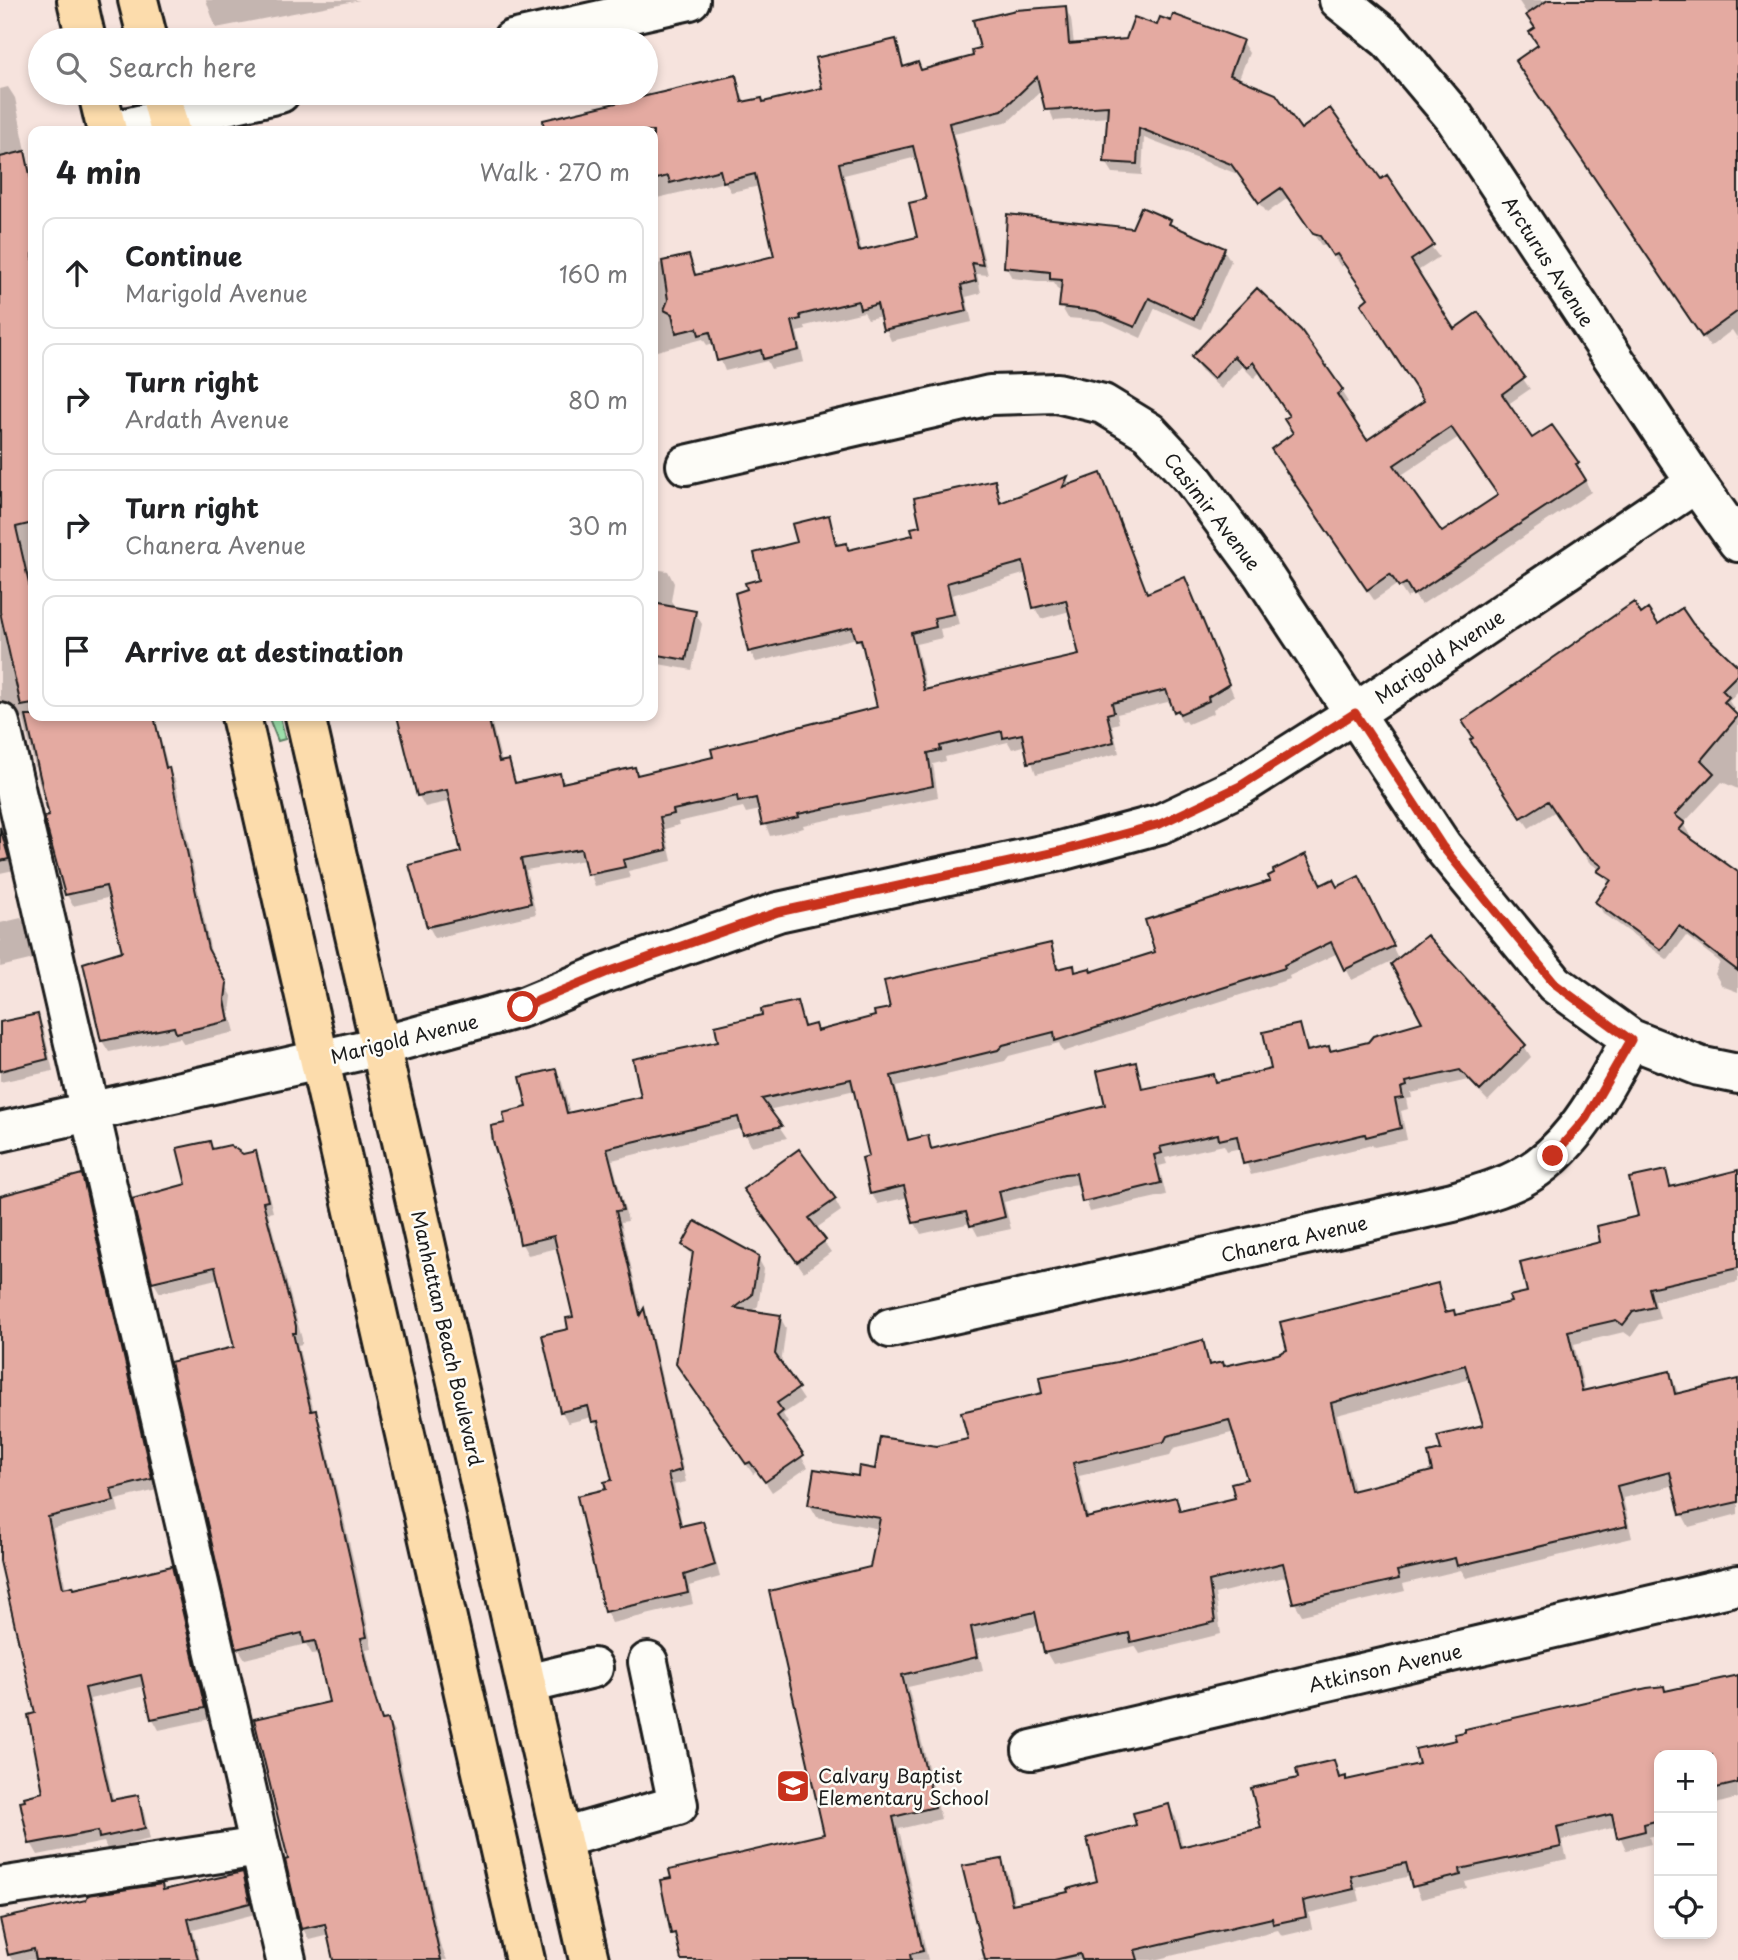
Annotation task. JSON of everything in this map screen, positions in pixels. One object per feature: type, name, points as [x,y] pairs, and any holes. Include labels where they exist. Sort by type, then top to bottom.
[{"type":"main road","points":[[77,0],[83,28]]},
{"type":"main road","points":[[138,0],[145,28]]},
{"type":"main road","points":[[102,105],[109,126]]},
{"type":"main road","points":[[242,721],[525,1960]]},
{"type":"main road","name":"Manhattan Beach Boulevard","points":[[306,721],[589,1960]]},
{"type":"street","points":[[565,28],[690,0]]},
{"type":"street","name":"Arcturus Avenue","points":[[1339,0],[1389,40],[1454,117],[1696,483],[1738,541]]},
{"type":"street","points":[[126,126],[166,114],[215,105]]},
{"type":"street","name":"Casimir Avenue","points":[[686,466],[990,395],[1057,393],[1103,404],[1149,432],[1192,478],[1263,575],[1442,846],[1555,984],[1631,1040],[1699,1066],[1738,1074]]},
{"type":"street","name":"Marigold Avenue","points":[[0,1132],[381,1046],[523,1007],[605,973],[778,912],[1060,851],[1160,824],[1240,786],[1355,713],[1696,483]]},
{"type":"street","points":[[0,723],[286,1960]]},
{"type":"street","name":"Chanera Avenue","points":[[890,1328],[1453,1202],[1511,1183],[1553,1156],[1586,1118],[1631,1040]]},
{"type":"street","name":"Atkinson Avenue","points":[[1032,1750],[1738,1585]]},
{"type":"street","points":[[562,1838],[678,1805],[648,1662]]},
{"type":"street","points":[[527,1684],[593,1668]]},
{"type":"street","points":[[0,1887],[259,1847]]},
{"type":"green space","points":[[270,721],[281,721],[285,739],[278,741]]},
{"type":"building","points":[[1548,0],[1738,0],[1738,311],[1702,337],[1515,61],[1538,45],[1529,32],[1535,28],[1526,15]]},
{"type":"building","points":[[1066,6],[1069,44],[1126,39],[1134,17],[1157,25],[1160,17],[1171,21],[1173,14],[1243,40],[1230,75],[1276,94],[1301,129],[1330,108],[1381,179],[1387,175],[1434,245],[1411,260],[1454,329],[1478,312],[1525,377],[1502,394],[1532,438],[1552,425],[1579,463],[1576,464],[1586,480],[1413,595],[1406,583],[1399,587],[1390,574],[1367,590],[1271,449],[1293,433],[1284,419],[1289,416],[1253,362],[1247,368],[1234,356],[1214,379],[1191,357],[1257,288],[1301,330],[1343,390],[1337,394],[1367,440],[1424,401],[1361,304],[1368,298],[1337,254],[1333,256],[1320,236],[1313,234],[1281,188],[1259,203],[1231,164],[1139,128],[1137,164],[1104,162],[1108,106],[1045,110],[1037,77],[1002,110],[949,123],[983,265],[972,263],[976,281],[961,285],[967,311],[883,330],[877,304],[860,309],[858,301],[800,315],[801,319],[792,321],[799,350],[763,359],[761,350],[717,361],[710,332],[699,335],[697,328],[676,333],[672,314],[664,310],[668,300],[662,261],[689,255],[695,275],[774,256],[755,174],[723,182],[720,170],[670,183],[668,176],[658,179],[658,126],[544,126],[543,120],[607,105],[658,105],[658,93],[736,75],[742,102],[762,98],[763,102],[822,88],[815,58],[896,39],[903,67],[918,62],[921,70],[973,56],[972,50],[980,48],[973,20],[1016,10]],"holes":[[[913,146],[926,199],[909,203],[917,237],[859,251],[839,163]],[[1451,427],[1498,495],[1442,532],[1394,465]]]},
{"type":"building","points":[[25,151],[28,165],[28,524],[16,527],[28,579],[28,705],[21,706],[0,612],[0,157]]},
{"type":"building","points":[[1141,207],[1171,220],[1169,224],[1225,248],[1194,319],[1149,298],[1135,327],[1096,311],[1059,307],[1062,280],[1050,279],[1050,272],[1004,267],[1007,214],[1132,228]]},
{"type":"building","points":[[1101,473],[1147,593],[1185,577],[1229,684],[1208,697],[1209,701],[1180,714],[1178,710],[1174,712],[1166,690],[1112,703],[1114,712],[1107,714],[1114,742],[1028,763],[1022,734],[1003,738],[1002,731],[940,746],[941,750],[928,753],[933,786],[798,814],[799,817],[762,825],[756,798],[738,802],[737,796],[673,810],[674,814],[660,817],[667,850],[623,860],[625,867],[587,875],[581,849],[521,859],[531,903],[427,927],[409,865],[461,852],[447,790],[417,796],[398,721],[489,721],[499,762],[509,760],[515,783],[560,773],[562,783],[635,767],[637,775],[713,757],[711,749],[877,707],[861,639],[856,640],[852,627],[748,652],[735,593],[747,589],[745,583],[760,579],[754,553],[797,542],[792,524],[829,515],[836,545],[847,543],[848,550],[913,535],[911,528],[920,526],[914,498],[995,480],[1000,503],[1068,476],[1063,487]],"holes":[[[1023,562],[1033,608],[1066,600],[1079,655],[924,690],[911,633],[936,627],[934,618],[954,614],[947,583]]]},
{"type":"building","points":[[1634,602],[1641,614],[1648,609],[1658,624],[1682,608],[1693,624],[1738,666],[1738,674],[1722,690],[1729,697],[1724,702],[1738,716],[1701,760],[1714,773],[1675,815],[1685,823],[1679,830],[1738,872],[1738,971],[1679,926],[1661,950],[1595,902],[1611,880],[1597,871],[1602,866],[1581,850],[1548,801],[1521,818],[1470,740],[1473,738],[1462,721]]},
{"type":"building","points":[[658,604],[696,611],[686,660],[658,655]]},
{"type":"building","points":[[26,716],[28,721],[155,721],[166,768],[169,767],[208,949],[227,983],[225,1000],[229,1021],[176,1033],[174,1027],[101,1041],[83,963],[122,951],[106,886],[65,895],[44,817],[49,816]]},
{"type":"building","points":[[0,827],[9,859],[0,861]]},
{"type":"building","points":[[1306,854],[1321,885],[1333,879],[1337,887],[1359,876],[1394,946],[1344,970],[1331,942],[1284,965],[1285,968],[1055,1041],[1054,1032],[1003,1045],[998,1050],[891,1076],[908,1140],[928,1135],[931,1149],[1105,1105],[1097,1071],[1136,1062],[1142,1089],[1213,1074],[1215,1082],[1271,1069],[1263,1032],[1300,1024],[1307,1051],[1329,1046],[1330,1051],[1368,1042],[1373,1036],[1422,1022],[1391,964],[1427,935],[1526,1045],[1480,1091],[1460,1070],[1406,1082],[1407,1086],[1401,1088],[1403,1098],[1395,1099],[1401,1128],[1366,1137],[1365,1134],[1243,1164],[1237,1136],[1219,1140],[1218,1134],[1160,1147],[1162,1153],[1154,1155],[1161,1183],[1082,1202],[1076,1173],[1064,1174],[999,1191],[1005,1217],[970,1226],[966,1212],[913,1223],[904,1186],[870,1194],[862,1158],[869,1156],[851,1079],[762,1099],[782,1126],[743,1135],[738,1117],[607,1148],[623,1210],[616,1211],[640,1315],[644,1308],[681,1470],[668,1474],[681,1526],[703,1521],[715,1565],[684,1575],[688,1593],[604,1612],[577,1496],[606,1489],[604,1482],[612,1480],[598,1421],[592,1422],[588,1406],[560,1412],[542,1335],[568,1329],[566,1318],[573,1317],[554,1236],[520,1244],[513,1207],[493,1141],[491,1126],[505,1123],[503,1113],[527,1107],[520,1077],[556,1069],[567,1113],[641,1097],[633,1059],[718,1041],[715,1026],[762,1015],[761,1009],[797,1001],[804,1027],[815,1024],[817,1031],[875,1016],[874,1011],[890,1008],[884,981],[1051,943],[1057,969],[1074,965],[1075,972],[1090,968],[1091,972],[1155,952],[1145,920],[1270,881],[1268,876],[1274,873],[1273,870]]},
{"type":"building","points":[[38,1014],[48,1059],[0,1071],[0,1022]]},
{"type":"building","points":[[210,1141],[212,1149],[230,1145],[243,1154],[256,1151],[268,1201],[263,1202],[296,1326],[296,1333],[293,1333],[311,1411],[316,1410],[350,1558],[367,1637],[361,1638],[382,1720],[388,1719],[441,1960],[333,1960],[325,1924],[301,1929],[285,1860],[288,1859],[254,1719],[329,1702],[315,1641],[304,1643],[302,1633],[236,1649],[170,1362],[234,1347],[215,1267],[152,1282],[132,1199],[186,1184],[177,1148]]},
{"type":"building","points":[[799,1149],[836,1199],[809,1218],[826,1240],[797,1262],[743,1189]]},
{"type":"building","points":[[1666,1170],[1670,1187],[1738,1170],[1738,1268],[1649,1288],[1654,1307],[1633,1312],[1623,1325],[1616,1320],[1568,1331],[1582,1391],[1670,1371],[1675,1394],[1738,1379],[1738,1502],[1680,1515],[1670,1472],[1617,1486],[1627,1526],[1457,1566],[1455,1558],[1397,1571],[1399,1579],[1293,1603],[1283,1563],[1209,1581],[1215,1622],[1131,1642],[1129,1633],[1044,1653],[1035,1612],[971,1627],[977,1657],[902,1675],[935,1807],[893,1817],[923,1951],[910,1954],[911,1960],[681,1960],[675,1933],[671,1934],[660,1880],[671,1878],[669,1870],[824,1834],[769,1591],[870,1567],[880,1518],[808,1505],[814,1469],[858,1476],[859,1466],[875,1469],[880,1437],[936,1446],[968,1439],[961,1412],[1042,1393],[1039,1377],[1117,1362],[1203,1340],[1209,1365],[1223,1362],[1224,1366],[1278,1354],[1287,1350],[1280,1322],[1438,1283],[1445,1312],[1454,1310],[1455,1315],[1511,1302],[1509,1296],[1527,1292],[1520,1262],[1600,1242],[1597,1226],[1638,1216],[1629,1178]],"holes":[[[1465,1365],[1483,1425],[1437,1436],[1441,1450],[1428,1453],[1432,1471],[1351,1491],[1331,1403]],[[1229,1420],[1247,1479],[1231,1483],[1235,1498],[1180,1511],[1176,1497],[1086,1518],[1073,1463],[1164,1442],[1167,1436]]]},
{"type":"building","points":[[82,1174],[152,1479],[111,1489],[114,1501],[48,1517],[63,1588],[73,1586],[74,1589],[172,1566],[205,1708],[151,1719],[141,1675],[85,1688],[111,1800],[138,1795],[145,1828],[99,1838],[98,1831],[29,1844],[20,1801],[25,1800],[24,1797],[43,1792],[28,1715],[35,1713],[0,1561],[0,1196]]},
{"type":"building","points":[[695,1221],[759,1256],[752,1295],[735,1308],[781,1315],[775,1354],[799,1388],[777,1403],[783,1411],[777,1416],[804,1455],[765,1482],[750,1462],[746,1464],[676,1364],[693,1252],[682,1245]]},
{"type":"building","points":[[1738,1675],[1738,1783],[1717,1788],[1717,1750],[1654,1750],[1654,1821],[1644,1824],[1645,1831],[1617,1838],[1612,1814],[1557,1827],[1561,1847],[1460,1869],[1461,1875],[1412,1887],[1406,1863],[1351,1876],[1354,1889],[1303,1901],[1306,1917],[1273,1924],[1272,1918],[1135,1950],[1138,1960],[1082,1960],[1080,1954],[1054,1960],[985,1960],[962,1866],[1002,1859],[1012,1904],[1068,1892],[1067,1889],[1097,1881],[1087,1838],[1136,1825],[1133,1813],[1169,1804],[1180,1847],[1261,1828],[1251,1788],[1298,1778],[1296,1769],[1334,1760],[1339,1778],[1346,1776],[1346,1780],[1419,1764],[1415,1749],[1456,1740],[1454,1734],[1465,1732],[1465,1729],[1647,1688],[1664,1686],[1665,1691]]},
{"type":"building","points":[[243,1872],[250,1903],[188,1919],[198,1960],[36,1960],[34,1949],[8,1955],[0,1919],[86,1900],[88,1895],[162,1884],[163,1890]]},
{"type":"place","name":"Calvary Baptist Elementary School","points":[[793,1786]]},
{"type":"route","points":[[523,1007],[605,973],[778,912],[1060,851],[1160,824],[1240,786],[1355,713],[1442,846],[1555,984],[1631,1040],[1586,1118],[1553,1156]]}]
